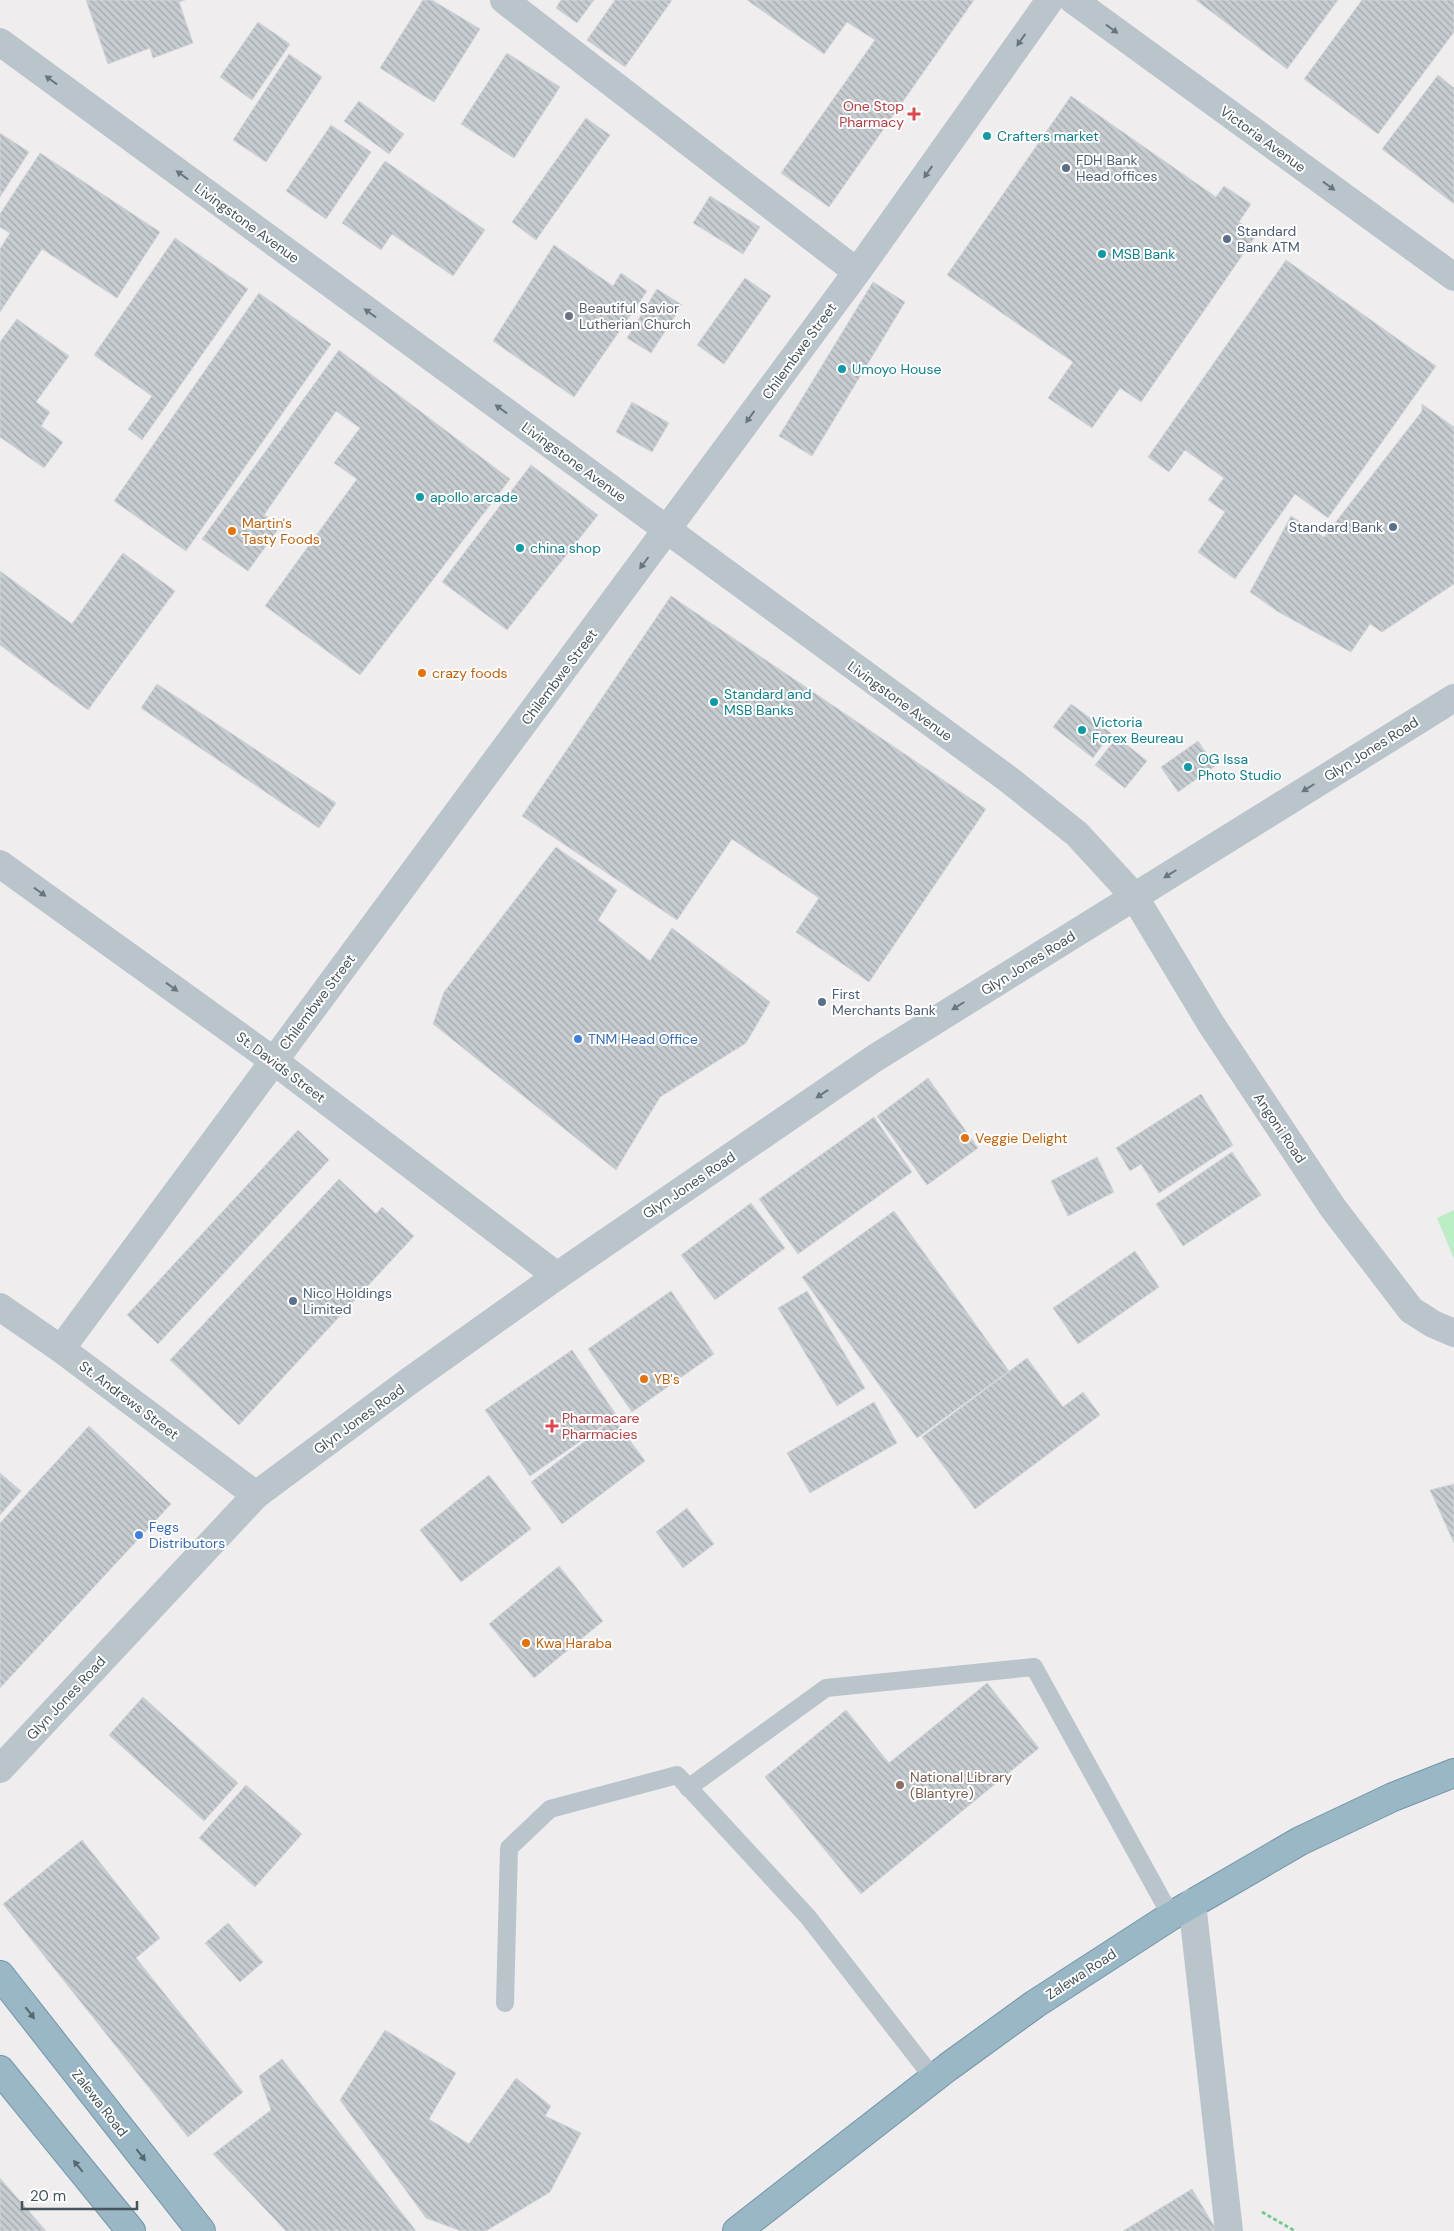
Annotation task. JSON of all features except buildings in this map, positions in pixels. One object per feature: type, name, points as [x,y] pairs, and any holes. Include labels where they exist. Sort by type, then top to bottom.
[{"type":"highway","name":"Zalewa Road","points":[[736,2230],[1035,2004],[1182,1909],[1300,1841],[1393,1798],[1454,1773]]},
{"type":"highway","name":"Zalewa Road","points":[[0,1975],[201,2231]]},
{"type":"highway","points":[[0,2070],[131,2231]]},
{"type":"street","points":[[504,0],[857,272]]},
{"type":"street","name":"Chilembwe Street","points":[[61,1349],[668,530],[857,272],[1050,0]]},
{"type":"street","name":"Victoria Avenue","points":[[1073,0],[1454,277]]},
{"type":"street","name":"Livingstone Avenue","points":[[0,42],[1008,779],[1077,834],[1134,896]]},
{"type":"street","name":"Glyn Jones Road","points":[[0,1769],[256,1496],[557,1276],[875,1058],[1454,698]]},
{"type":"street","name":"St. Davids Street","points":[[0,864],[274,1061],[557,1276]]},
{"type":"street","name":"Angoni Road","points":[[1134,896],[1211,1024],[1333,1208],[1411,1310],[1433,1324],[1454,1333]]},
{"type":"street","name":"St. Andrews Street","points":[[0,1307],[61,1349],[256,1496]]},
{"type":"street","points":[[1182,1909],[1229,2231]]},
{"type":"lane","points":[[688,1788],[826,1688],[1034,1667],[1182,1909]]},
{"type":"lane","points":[[505,2002],[508,1848],[550,1809],[677,1775],[808,1917],[934,2080]]},
{"type":"green space","points":[[1454,1210],[1454,1259],[1437,1218]]},
{"type":"place","name":"One Stop Pharmacy","points":[[914,114]]},
{"type":"place","name":"Crafters market","points":[[987,136]]},
{"type":"place","name":"FDH Bank Head offices","points":[[1066,168]]},
{"type":"place","name":"Standard Bank ATM","points":[[1227,239]]},
{"type":"place","name":"MSB Bank","points":[[1102,254]]},
{"type":"place","name":"Beautiful Savior Lutherian Church","points":[[569,316]]},
{"type":"place","name":"Umoyo House","points":[[842,369]]},
{"type":"place","name":"apollo arcade","points":[[420,497]]},
{"type":"place","name":"Standard Bank","points":[[1393,527]]},
{"type":"place","name":"Martin's Tasty Foods","points":[[232,531]]},
{"type":"place","name":"china shop","points":[[520,548]]},
{"type":"place","name":"crazy foods","points":[[422,673]]},
{"type":"place","name":"Standard and MSB Banks","points":[[714,702]]},
{"type":"place","name":"Victoria Forex Beureau","points":[[1082,730]]},
{"type":"place","name":"OG Issa Photo Studio","points":[[1188,767]]},
{"type":"place","name":"First Merchants Bank","points":[[822,1002]]},
{"type":"place","name":"TNM Head Office","points":[[578,1039]]},
{"type":"place","name":"Veggie Delight","points":[[965,1138]]},
{"type":"place","name":"Nico Holdings Limited","points":[[293,1301]]},
{"type":"place","name":"YB's","points":[[644,1379]]},
{"type":"place","name":"Pharmacare Pharmacies","points":[[552,1426]]},
{"type":"place","name":"Fegs Distributors","points":[[139,1535]]},
{"type":"place","name":"Kwa Haraba","points":[[526,1643]]},
{"type":"place","name":"National Library (Blantyre)","points":[[900,1785]]}]
